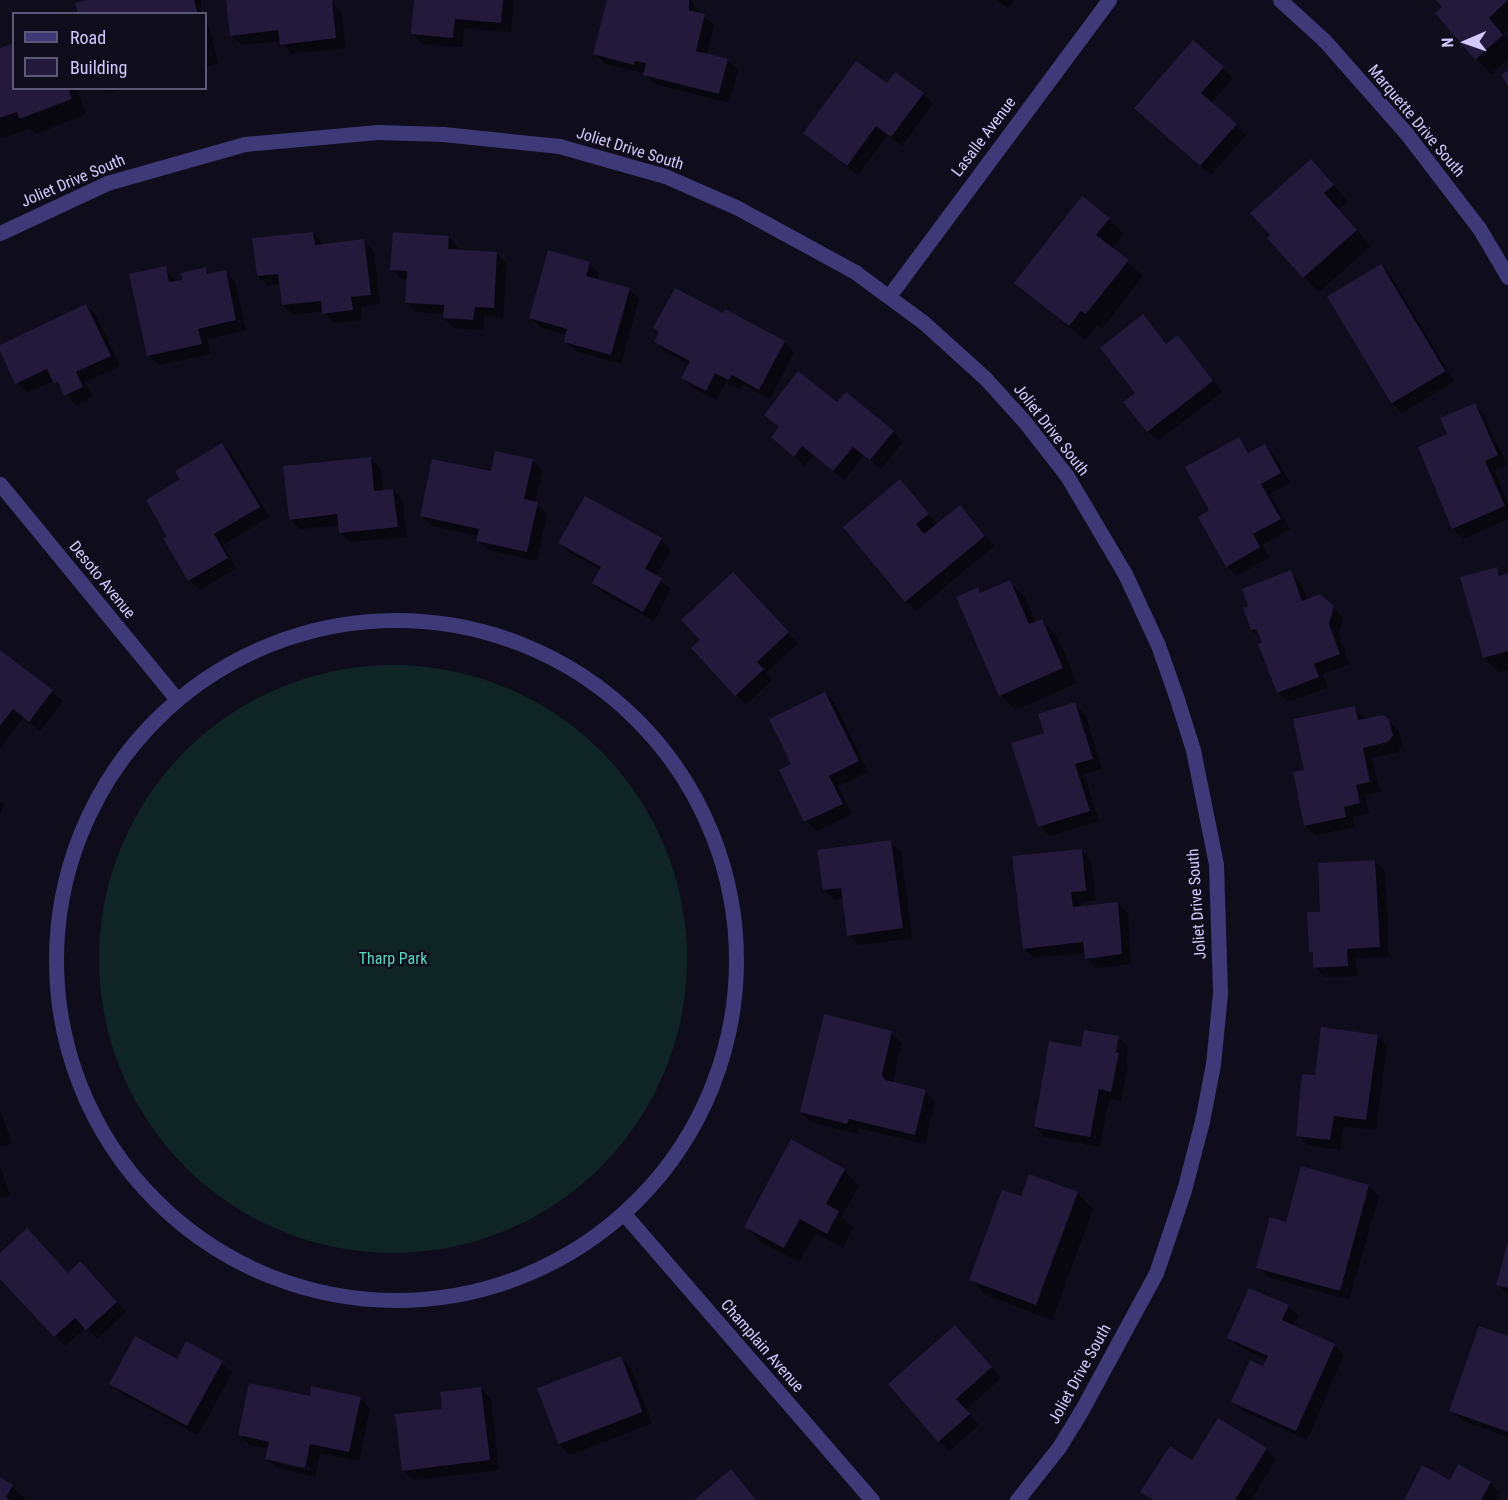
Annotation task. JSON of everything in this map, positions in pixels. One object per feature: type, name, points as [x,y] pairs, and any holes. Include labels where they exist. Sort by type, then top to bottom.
[{"type":"street","name":"Lasalle Avenue","points":[[889,296],[1109,0]]},
{"type":"street","name":"Marquette Drive South","points":[[1280,0],[1324,40],[1407,133],[1479,228],[1508,277]]},
{"type":"street","name":"Joliet Drive South","points":[[0,233],[107,183],[245,144],[318,135],[377,132],[443,134],[559,146],[665,176],[736,207],[855,272],[889,296],[977,371],[1016,412],[1067,476],[1102,534],[1142,607],[1176,696],[1193,750],[1216,864],[1220,993],[1213,1064],[1184,1190],[1156,1273],[1070,1429],[1017,1500]]},
{"type":"street","name":"Desoto Avenue","points":[[0,484],[176,698]]},
{"type":"street","points":[[380,618],[474,626],[561,660],[644,723],[707,816],[730,886],[738,968],[720,1072],[674,1161],[625,1215],[525,1278],[412,1303],[328,1296],[237,1264],[166,1213],[121,1163],[86,1104],[67,1051],[57,995],[64,880],[96,798],[132,744],[176,698],[230,661],[291,634],[380,618]]},
{"type":"street","name":"Champlain Avenue","points":[[625,1215],[872,1500]]},
{"type":"green space","name":"Tharp Park","points":[[393,665],[450,670],[506,687],[557,714],[601,751],[638,795],[665,846],[682,902],[687,959],[682,1016],[665,1072],[638,1123],[601,1167],[557,1204],[506,1231],[450,1248],[393,1253],[336,1248],[280,1231],[229,1204],[185,1167],[148,1123],[121,1072],[104,1016],[99,959],[104,902],[121,846],[148,795],[185,751],[229,714],[280,687],[336,670]]},
{"type":"building","points":[[86,0],[194,0],[197,12],[77,12],[75,3]]},
{"type":"building","points":[[226,0],[332,0],[336,38],[280,45],[278,30],[230,36]]},
{"type":"building","points":[[414,0],[503,0],[501,23],[455,19],[453,38],[411,34]]},
{"type":"building","points":[[607,0],[689,0],[689,10],[705,14],[696,51],[728,59],[719,94],[643,75],[646,63],[635,61],[634,65],[593,54]]},
{"type":"building","points":[[1436,0],[1508,0],[1489,18],[1503,35],[1475,60],[1435,13],[1442,7]]},
{"type":"building","points":[[1193,40],[1224,67],[1201,93],[1237,124],[1200,166],[1134,108]]},
{"type":"building","points":[[12,44],[12,90],[69,90],[72,99],[19,119],[17,112],[0,118],[0,48]]},
{"type":"building","points":[[856,61],[887,83],[895,72],[924,93],[891,137],[876,126],[847,166],[803,133]]},
{"type":"building","points":[[1508,70],[1508,86],[1501,75]]},
{"type":"building","points":[[1311,159],[1334,185],[1324,193],[1357,230],[1303,278],[1267,238],[1270,235],[1250,213]]},
{"type":"building","points":[[1082,196],[1110,218],[1096,235],[1129,260],[1086,314],[1081,311],[1069,326],[1014,283]]},
{"type":"building","points":[[313,232],[315,245],[364,239],[371,295],[351,297],[353,310],[322,314],[321,301],[282,305],[278,274],[257,276],[252,238]]},
{"type":"building","points":[[393,232],[449,236],[448,249],[497,252],[494,308],[475,307],[473,320],[443,318],[444,305],[405,303],[407,271],[390,270]]},
{"type":"building","points":[[548,250],[590,262],[586,276],[630,288],[611,355],[564,342],[567,329],[529,318]]},
{"type":"building","points":[[1381,264],[1445,371],[1391,404],[1327,296]]},
{"type":"building","points":[[166,266],[169,282],[182,280],[181,273],[206,267],[207,274],[226,270],[236,320],[198,329],[202,344],[147,356],[129,274]]},
{"type":"building","points":[[675,288],[723,313],[725,309],[785,341],[759,390],[732,375],[729,380],[715,373],[706,391],[681,378],[690,361],[654,342],[659,332],[653,328]]},
{"type":"building","points":[[86,304],[111,356],[76,372],[83,387],[64,396],[58,382],[54,384],[47,369],[15,384],[0,351],[0,345]]},
{"type":"building","points":[[1143,314],[1166,344],[1178,335],[1213,381],[1147,432],[1123,402],[1135,393],[1100,348]]},
{"type":"building","points":[[798,371],[837,402],[846,392],[894,431],[870,460],[853,447],[833,471],[802,446],[794,457],[771,437],[779,427],[764,415]]},
{"type":"building","points":[[1475,403],[1498,455],[1485,461],[1505,506],[1452,529],[1418,447],[1447,434],[1440,418]]},
{"type":"building","points":[[1239,437],[1248,453],[1265,444],[1281,473],[1261,484],[1281,519],[1253,534],[1260,547],[1226,567],[1198,517],[1209,510],[1185,467]]},
{"type":"building","points":[[222,443],[260,507],[214,534],[228,558],[188,581],[163,538],[167,537],[146,500],[180,479],[175,471]]},
{"type":"building","points":[[495,451],[533,459],[524,499],[538,502],[527,552],[476,541],[479,529],[420,516],[432,459],[491,471]]},
{"type":"building","points":[[371,457],[374,491],[393,489],[398,527],[339,533],[337,514],[289,520],[283,466]]},
{"type":"building","points":[[900,479],[929,514],[916,524],[924,534],[960,505],[985,536],[905,602],[843,527]]},
{"type":"building","points":[[585,496],[662,538],[645,569],[662,578],[643,612],[592,583],[601,567],[558,543]]},
{"type":"building","points":[[1497,567],[1499,576],[1508,573],[1508,651],[1483,658],[1460,577]]},
{"type":"building","points":[[1291,570],[1302,601],[1320,594],[1334,606],[1329,624],[1340,654],[1314,664],[1319,677],[1277,693],[1258,644],[1262,642],[1256,629],[1251,630],[1243,608],[1248,606],[1242,589]]},
{"type":"building","points":[[733,572],[789,632],[757,662],[764,669],[735,696],[691,648],[700,640],[681,620]]},
{"type":"building","points":[[1010,580],[1029,624],[1042,619],[1063,668],[999,696],[956,597],[978,587],[980,593]]},
{"type":"building","points":[[0,650],[53,690],[29,722],[13,709],[0,726]]},
{"type":"building","points":[[825,692],[859,761],[829,776],[843,804],[804,822],[779,770],[791,764],[769,719]]},
{"type":"building","points":[[1075,702],[1093,759],[1075,764],[1090,811],[1038,827],[1011,743],[1044,733],[1038,714]]},
{"type":"building","points":[[1355,706],[1358,720],[1383,715],[1389,719],[1393,736],[1388,742],[1363,748],[1370,782],[1356,785],[1360,803],[1344,807],[1346,817],[1304,826],[1293,772],[1304,770],[1293,719]]},
{"type":"building","points":[[891,840],[903,928],[847,936],[841,888],[823,890],[817,850]]},
{"type":"building","points":[[1082,849],[1086,891],[1071,892],[1073,907],[1118,902],[1122,954],[1085,959],[1083,942],[1023,949],[1012,856]]},
{"type":"building","points":[[1375,860],[1380,947],[1347,949],[1348,966],[1313,968],[1313,952],[1309,952],[1307,912],[1320,912],[1318,863]]},
{"type":"building","points":[[824,1014],[892,1031],[882,1075],[885,1080],[926,1090],[915,1135],[849,1119],[847,1124],[800,1112]]},
{"type":"building","points":[[1321,1027],[1378,1035],[1366,1120],[1334,1116],[1330,1140],[1296,1136],[1302,1074],[1315,1075]]},
{"type":"building","points":[[1084,1030],[1119,1036],[1116,1052],[1119,1053],[1111,1092],[1099,1089],[1090,1137],[1034,1127],[1049,1041],[1081,1047]]},
{"type":"building","points":[[791,1139],[845,1169],[826,1204],[839,1211],[827,1234],[800,1219],[784,1248],[744,1227]]},
{"type":"building","points":[[1301,1166],[1369,1185],[1340,1291],[1256,1268],[1270,1217],[1286,1222]]},
{"type":"building","points":[[1029,1174],[1078,1192],[1036,1305],[969,1280],[1002,1190],[1021,1196]]},
{"type":"building","points":[[27,1228],[68,1273],[80,1261],[117,1302],[86,1330],[75,1318],[54,1337],[0,1279],[0,1253]]},
{"type":"building","points":[[1508,1244],[1508,1288],[1496,1285]]},
{"type":"building","points":[[1249,1288],[1289,1305],[1282,1320],[1335,1344],[1296,1431],[1231,1402],[1250,1360],[1263,1366],[1268,1356],[1227,1338]]},
{"type":"building","points":[[955,1325],[992,1367],[956,1399],[970,1414],[938,1442],[888,1384]]},
{"type":"building","points":[[1479,1326],[1508,1336],[1508,1432],[1449,1411]]},
{"type":"building","points":[[135,1336],[177,1359],[186,1341],[223,1361],[187,1426],[109,1384]]},
{"type":"building","points":[[621,1356],[643,1412],[558,1444],[537,1388]]},
{"type":"building","points":[[249,1383],[310,1396],[311,1386],[361,1397],[349,1452],[310,1444],[305,1468],[265,1459],[269,1442],[238,1435]]},
{"type":"building","points":[[481,1387],[490,1460],[402,1471],[395,1414],[442,1409],[440,1392]]},
{"type":"building","points":[[1218,1418],[1267,1448],[1235,1500],[1153,1500],[1140,1492],[1170,1446],[1192,1460]]},
{"type":"building","points":[[1458,1464],[1491,1482],[1481,1500],[1404,1500],[1422,1465],[1450,1480]]},
{"type":"building","points":[[731,1469],[756,1500],[694,1500]]},
{"type":"building","points":[[0,1477],[13,1485],[6,1497],[10,1500],[0,1500]]}]
